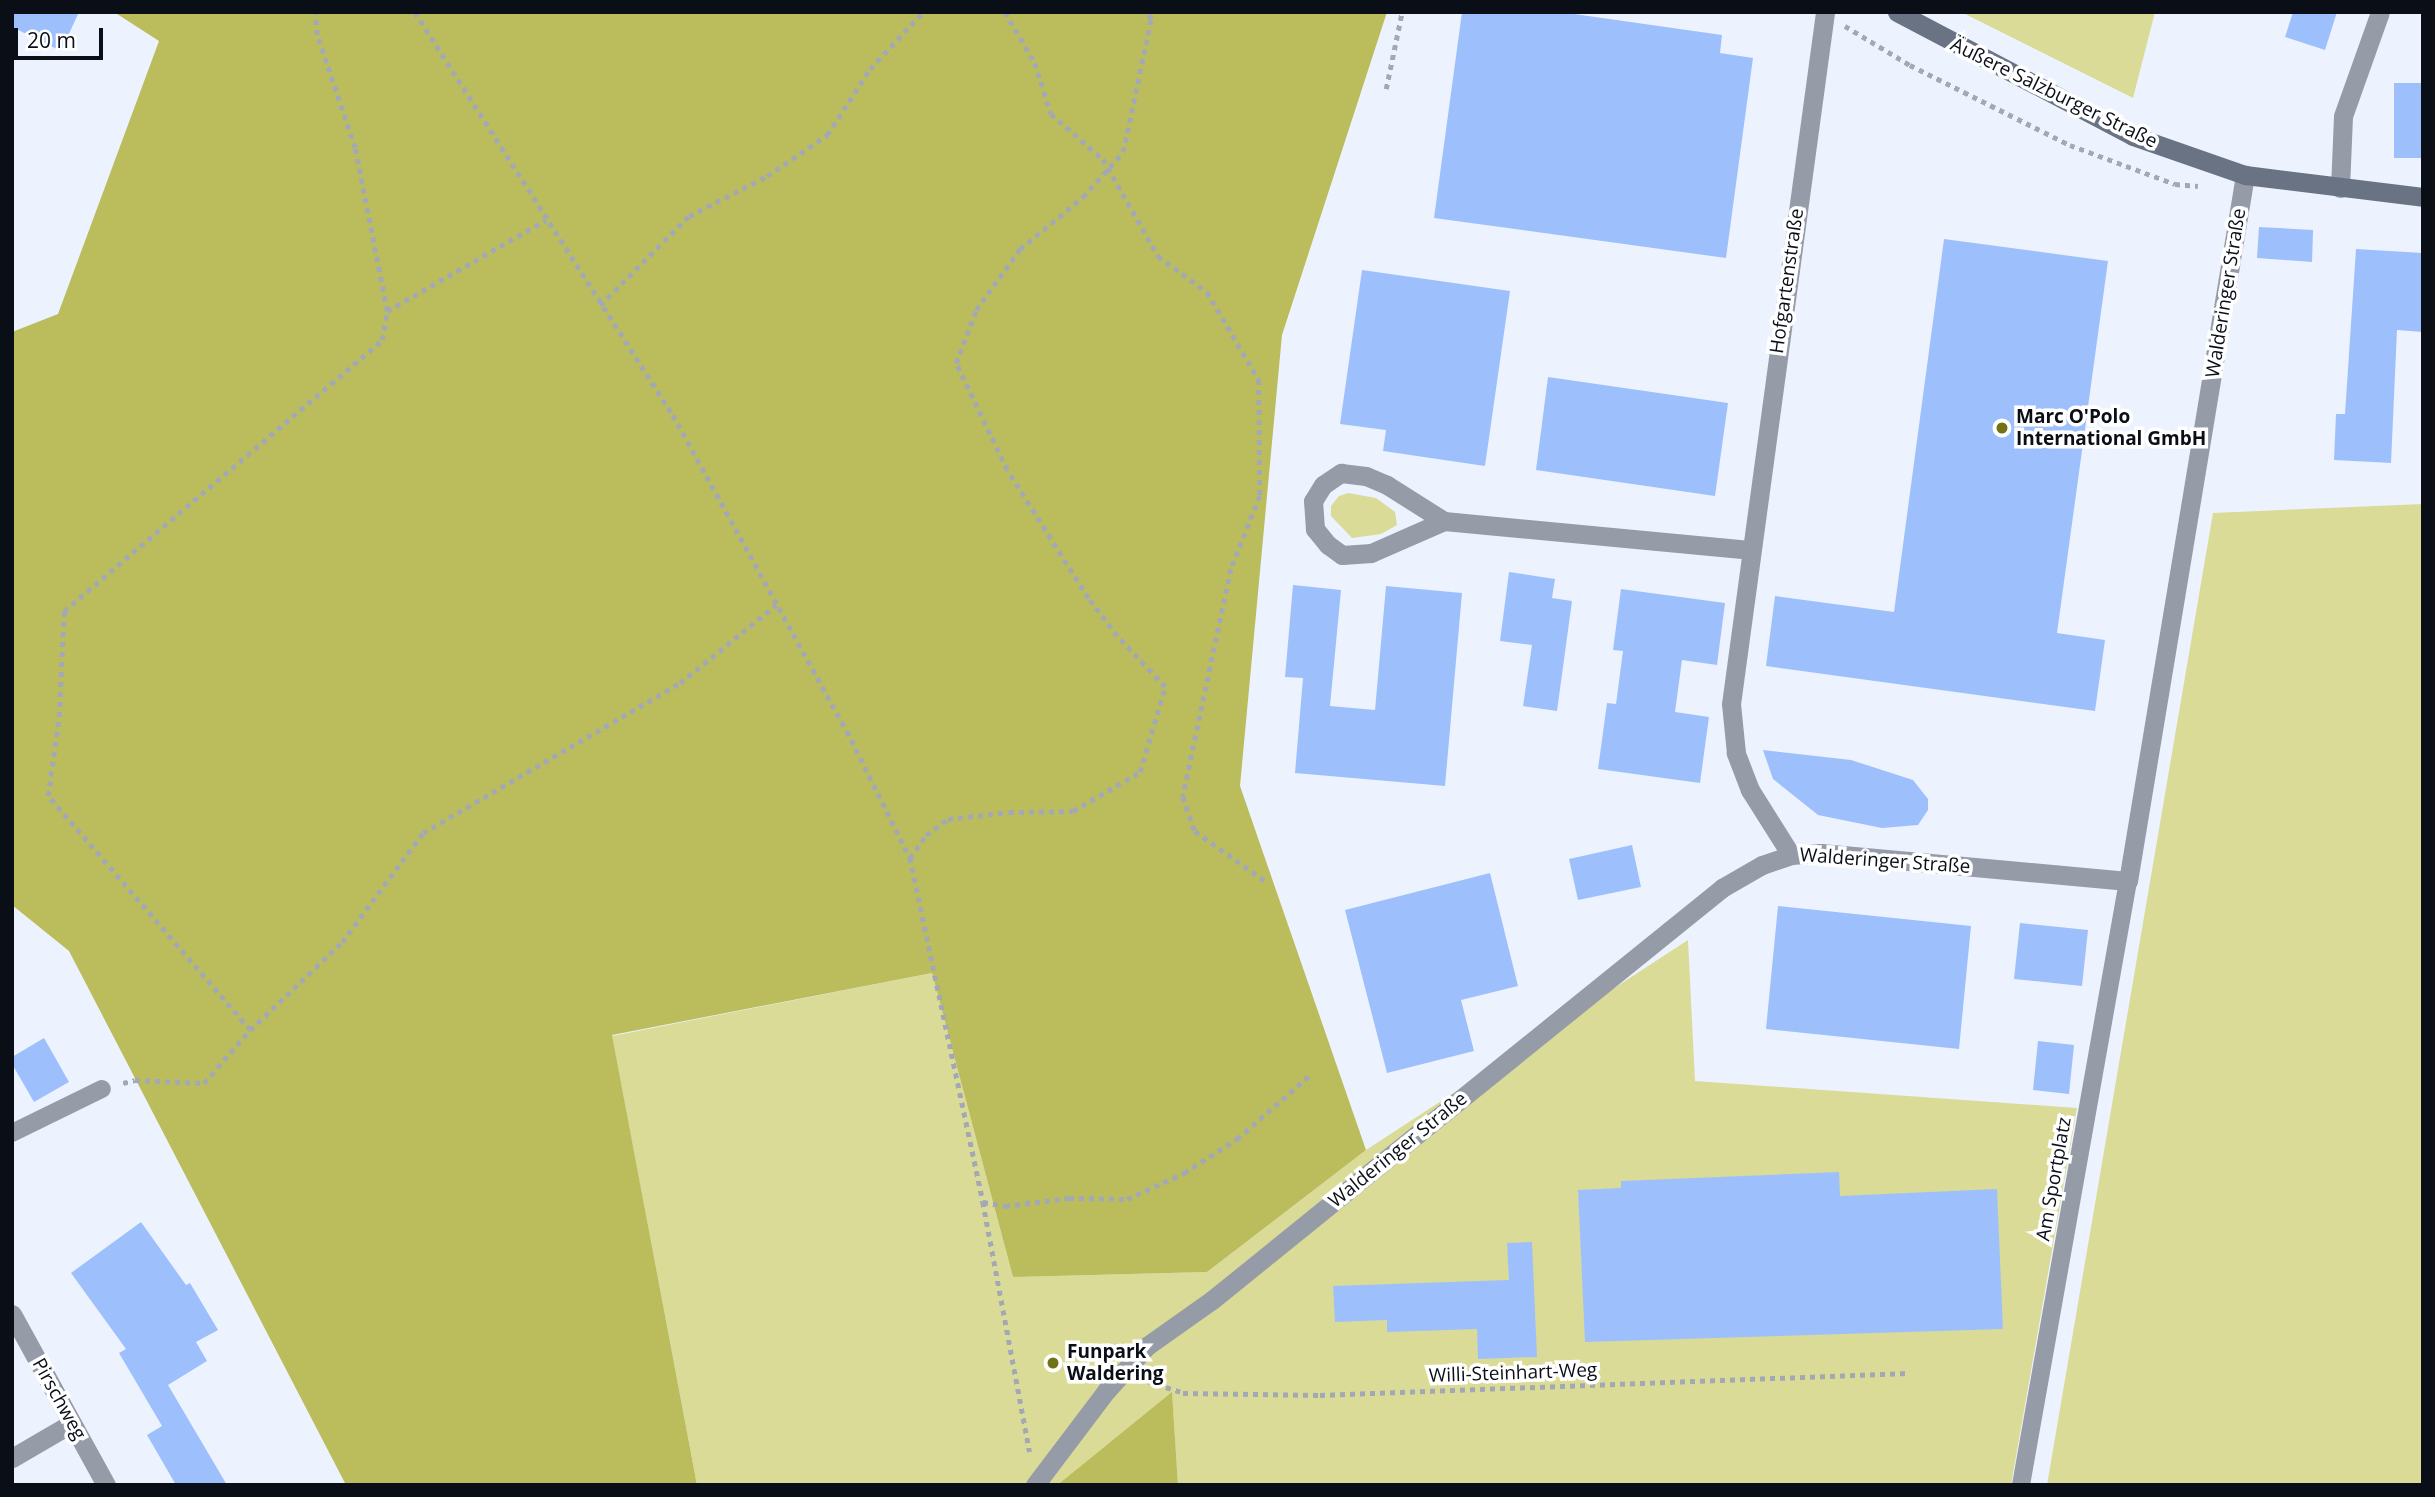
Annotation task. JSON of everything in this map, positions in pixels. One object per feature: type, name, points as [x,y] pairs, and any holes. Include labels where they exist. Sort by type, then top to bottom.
[{"type":"main road","name":"Äußere Salzburger Straße","points":[[1897,12],[2133,136],[2245,175],[2423,197]]},
{"type":"street","points":[[2340,188],[2343,116],[2380,12]]},
{"type":"street","name":"Hofgartenstraße","points":[[1791,855],[1750,790],[1736,752],[1731,704],[1825,13]]},
{"type":"street","name":"Walderinger Straße","points":[[1035,1484],[1123,1372],[1147,1346],[1212,1300],[1722,888],[1762,865],[1791,855],[1821,853],[2128,881],[2245,175]]},
{"type":"street","points":[[1444,521],[1371,554],[1342,555],[1328,545],[1315,529],[1313,501],[1323,485],[1341,472],[1366,476],[1387,485],[1444,521],[1750,550]]},
{"type":"street","name":"Pirschweg","points":[[12,1314],[106,1485]]},
{"type":"street","points":[[12,1458],[72,1423]]},
{"type":"lane","name":"Am Sportplatz","points":[[2021,1485],[2128,881]]},
{"type":"lane","points":[[12,1133],[102,1089]]},
{"type":"path","points":[[250,1030],[48,796],[59,717],[64,611],[382,340],[387,311],[355,148],[317,35],[315,12]]},
{"type":"path","points":[[415,12],[600,305],[674,415],[846,731],[910,858],[983,1202],[1035,1484]]},
{"type":"path","points":[[600,305],[689,216],[766,176],[827,135],[870,69],[923,12]]},
{"type":"path","points":[[1005,12],[1035,63],[1051,114],[1103,159],[1158,256],[1207,292],[1259,380],[1261,496],[1231,569],[1183,797],[1195,831],[1268,883]]},
{"type":"path","points":[[910,858],[926,835],[948,819],[1009,812],[1073,811],[1140,772],[1164,687],[1117,636],[1088,597],[1007,470],[956,362],[976,310],[1020,249],[1083,197],[1123,152],[1151,19],[1147,12]]},
{"type":"path","points":[[1386,89],[1402,12]]},
{"type":"path","points":[[1825,13],[1910,65],[2070,145],[2175,184],[2202,186]]},
{"type":"path","points":[[387,311],[546,220]]},
{"type":"path","points":[[102,1089],[135,1080],[204,1083],[250,1030],[342,942],[423,832],[680,683],[776,604]]},
{"type":"path","points":[[983,1202],[1005,1206],[1069,1198],[1127,1199],[1184,1173],[1237,1139],[1311,1074]]},
{"type":"path","name":"Willi-Steinhart-Weg","points":[[1123,1372],[1183,1393],[1320,1395],[1908,1373]]},
{"type":"green space","points":[[1961,12],[2155,12],[2133,98]]},
{"type":"green space","points":[[1348,493],[1376,498],[1395,512],[1397,525],[1381,534],[1352,538],[1331,516],[1331,506],[1339,496]]},
{"type":"green space","points":[[2423,504],[2423,1485],[2047,1485],[2213,513]]},
{"type":"green space","points":[[1688,940],[1695,1081],[2077,1108],[2011,1485],[1178,1485],[1172,1393],[1059,1485],[697,1485],[612,1036],[932,973],[1013,1277],[1207,1272],[1366,1150]]},
{"type":"shaded area","points":[[114,12],[1387,12],[1282,335],[1240,786],[1366,1150],[1207,1272],[1013,1277],[932,973],[612,1035],[697,1485],[346,1485],[69,951],[12,905],[12,332],[58,314],[159,41]]},
{"type":"shaded area","points":[[1172,1392],[1178,1485],[1059,1485],[1060,1483]]},
{"type":"building","points":[[12,12],[79,12],[61,51],[12,27]]},
{"type":"building","points":[[1462,12],[1560,12],[1722,35],[1720,53],[1753,58],[1726,258],[1434,218]]},
{"type":"building","points":[[2293,12],[2337,12],[2325,50],[2285,37]]},
{"type":"building","points":[[2394,83],[2423,83],[2423,158],[2394,158]]},
{"type":"building","points":[[2259,227],[2313,230],[2312,262],[2257,258]]},
{"type":"building","name":"Marc O'Polo International GmbH","points":[[1944,239],[2108,261],[2057,633],[2105,640],[2095,711],[1766,666],[1775,596],[1894,612]]},
{"type":"building","points":[[2356,249],[2423,253],[2423,332],[2397,330],[2391,463],[2334,460],[2336,414],[2345,414]]},
{"type":"building","points":[[1362,270],[1510,291],[1485,466],[1383,451],[1386,430],[1340,424]]},
{"type":"building","points":[[1548,377],[1728,403],[1715,496],[1536,470]]},
{"type":"building","points":[[1509,572],[1555,579],[1552,598],[1572,601],[1557,711],[1523,706],[1532,645],[1500,641]]},
{"type":"building","points":[[1293,585],[1341,590],[1330,706],[1375,710],[1386,586],[1462,593],[1445,786],[1295,773],[1303,678],[1285,677]]},
{"type":"building","points":[[1621,589],[1725,603],[1717,665],[1682,660],[1675,712],[1709,717],[1700,783],[1598,769],[1607,703],[1616,704],[1623,651],[1613,650]]},
{"type":"building","points":[[1763,750],[1851,760],[1913,780],[1928,799],[1928,810],[1918,825],[1882,828],[1818,815],[1773,779]]},
{"type":"building","points":[[1632,845],[1641,887],[1578,900],[1569,859]]},
{"type":"building","points":[[1490,873],[1518,986],[1461,1000],[1474,1051],[1387,1073],[1345,910]]},
{"type":"building","points":[[1778,906],[1971,926],[1959,1049],[1766,1029]]},
{"type":"building","points":[[2020,923],[2088,930],[2082,986],[2014,979]]},
{"type":"building","points":[[44,1038],[69,1082],[34,1102],[12,1064],[12,1057]]},
{"type":"building","points":[[2038,1041],[2074,1045],[2069,1094],[2033,1090]]},
{"type":"building","points":[[1839,1172],[1840,1196],[1997,1189],[2003,1329],[1585,1342],[1578,1190],[1621,1188],[1621,1181]]},
{"type":"building","points":[[141,1222],[186,1285],[190,1283],[218,1330],[196,1342],[207,1361],[168,1385],[227,1485],[176,1485],[147,1435],[162,1426],[119,1353],[126,1349],[71,1273]]},
{"type":"building","points":[[1532,1242],[1537,1357],[1478,1359],[1477,1329],[1387,1332],[1387,1320],[1335,1322],[1333,1286],[1509,1280],[1507,1243]]},
{"type":"place","name":"Marc O'Polo International GmbH","points":[[2002,428]]},
{"type":"place","name":"Funpark Waldering","points":[[1053,1363]]}]
